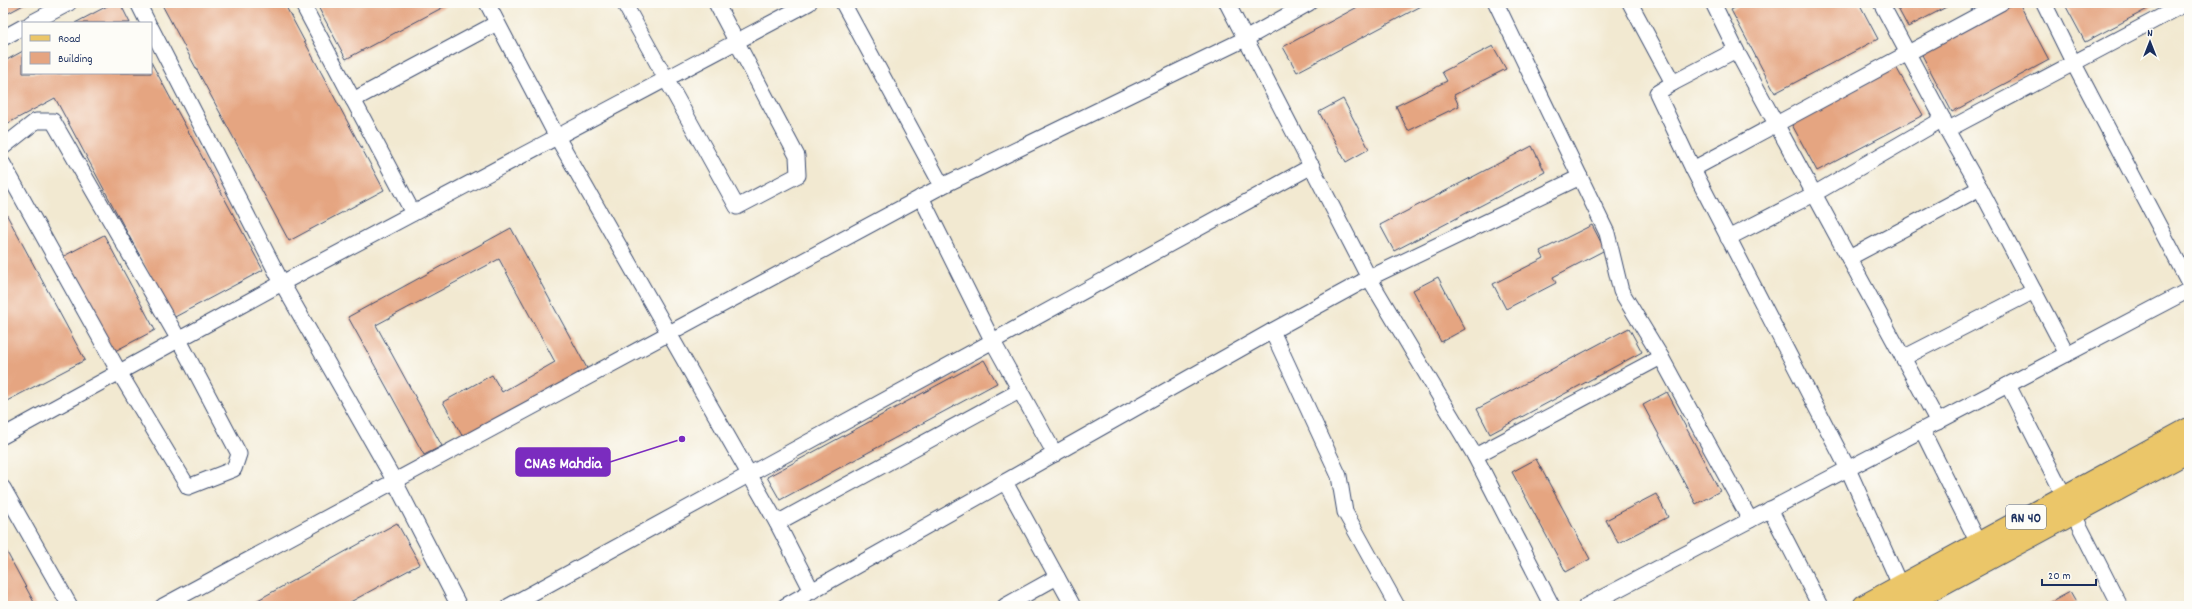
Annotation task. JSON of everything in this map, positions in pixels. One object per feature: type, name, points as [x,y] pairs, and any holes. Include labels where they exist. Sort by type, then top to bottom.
[{"type":"main road","name":"RN 40","points":[[1864,606],[1905,600],[2069,504],[2189,429]]},
{"type":"main road","name":"RN 40","points":[[1905,600],[1978,544],[2189,451]]},
{"type":"street","points":[[33,22],[69,3]]},
{"type":"street","points":[[138,3],[148,22]]},
{"type":"street","points":[[302,3],[413,213]]},
{"type":"street","points":[[487,3],[558,136],[777,523],[812,591]]},
{"type":"street","points":[[624,3],[737,207],[798,175],[797,156],[716,3]]},
{"type":"street","points":[[3,436],[282,283],[809,3]]},
{"type":"street","points":[[843,3],[942,186]]},
{"type":"street","points":[[1227,3],[1369,278],[1476,456],[1552,606]]},
{"type":"street","points":[[164,606],[394,480],[921,197],[1246,38],[1309,3]]},
{"type":"street","points":[[1496,3],[1607,233],[1621,291],[1661,357],[1750,520]]},
{"type":"street","points":[[1630,3],[1673,83]]},
{"type":"street","points":[[1881,3],[2067,354]]},
{"type":"street","points":[[1693,169],[1907,52],[2001,3]]},
{"type":"street","points":[[2044,3],[2074,64],[2189,283]]},
{"type":"street","points":[[1719,5],[1736,50],[1938,422]]},
{"type":"street","points":[[1728,238],[1945,125],[2074,64],[2185,7]]},
{"type":"street","points":[[353,100],[497,23]]},
{"type":"street","points":[[3,38],[22,28]]},
{"type":"street","points":[[152,30],[282,283],[394,480],[459,606]]},
{"type":"street","points":[[1736,50],[1657,93],[1728,238],[1848,469],[1905,600]]},
{"type":"street","points":[[3,148],[36,122],[53,122],[179,340],[239,454],[234,469],[188,487],[119,372],[3,164]]},
{"type":"street","points":[[509,606],[750,476],[992,340],[1312,166]]},
{"type":"street","points":[[785,606],[1272,331],[1369,278],[1580,176]]},
{"type":"street","points":[[1849,258],[1980,188]]},
{"type":"street","points":[[921,197],[992,340],[1056,454]]},
{"type":"street","points":[[1903,358],[2034,290]]},
{"type":"street","points":[[1586,606],[2189,290]]},
{"type":"street","points":[[1272,331],[1339,476],[1344,512],[1397,606]]},
{"type":"street","points":[[1476,456],[1661,357]]},
{"type":"street","points":[[2008,385],[2120,606]]},
{"type":"street","points":[[777,523],[1021,390]]},
{"type":"street","points":[[1922,430],[1978,544]]},
{"type":"street","points":[[1004,482],[1073,606]]},
{"type":"street","points":[[3,488],[70,606]]},
{"type":"street","points":[[1770,509],[1820,606]]},
{"type":"street","points":[[1005,606],[1057,577]]},
{"type":"building","points":[[3,3],[27,3],[3,16]]},
{"type":"building","points":[[113,3],[120,3],[130,22],[77,22]]},
{"type":"building","points":[[161,3],[284,3],[384,190],[289,241]]},
{"type":"building","points":[[316,3],[451,3],[346,59]]},
{"type":"building","points":[[1365,3],[1427,3],[1297,72],[1283,47]]},
{"type":"building","points":[[1744,3],[1859,3],[1878,39],[1775,93],[1731,10]]},
{"type":"building","points":[[1895,3],[1954,3],[1908,27]]},
{"type":"building","points":[[2015,3],[2019,3],[2049,60],[1952,112],[1921,53]]},
{"type":"building","points":[[2064,3],[2159,3],[2085,42]]},
{"type":"building","points":[[1493,46],[1506,69],[1454,95],[1459,106],[1408,131],[1396,106],[1447,81],[1442,72]]},
{"type":"building","points":[[22,52],[22,74],[152,74],[152,64],[263,270],[173,318],[55,98],[3,126],[3,62]]},
{"type":"building","points":[[1896,67],[1923,115],[1817,171],[1791,123]]},
{"type":"building","points":[[1343,99],[1369,149],[1346,162],[1319,112]]},
{"type":"building","points":[[1532,146],[1545,172],[1394,251],[1380,225]]},
{"type":"building","points":[[3,208],[85,360],[3,403]]},
{"type":"building","points":[[1592,225],[1605,250],[1553,277],[1556,283],[1506,309],[1493,284],[1544,258],[1540,251]]},
{"type":"building","points":[[511,228],[589,372],[464,439],[443,402],[492,375],[502,392],[555,362],[499,259],[376,325],[442,446],[424,455],[348,317]]},
{"type":"building","points":[[104,235],[155,330],[113,352],[62,257]]},
{"type":"building","points":[[1438,277],[1465,329],[1441,342],[1413,290]]},
{"type":"building","points":[[1629,328],[1642,352],[1490,434],[1477,409]]},
{"type":"building","points":[[984,360],[997,383],[780,500],[767,477]]},
{"type":"building","points":[[1667,392],[1720,491],[1696,504],[1643,405]]},
{"type":"building","points":[[1536,459],[1590,559],[1566,572],[1512,472]]},
{"type":"building","points":[[1656,494],[1668,517],[1618,543],[1606,520]]},
{"type":"building","points":[[397,523],[420,564],[343,606],[247,606]]},
{"type":"building","points":[[3,545],[36,606],[3,606]]},
{"type":"building","points":[[2070,592],[2078,606],[2044,606]]},
{"type":"place","name":"CNAS Mahdia","points":[[682,439]]}]
